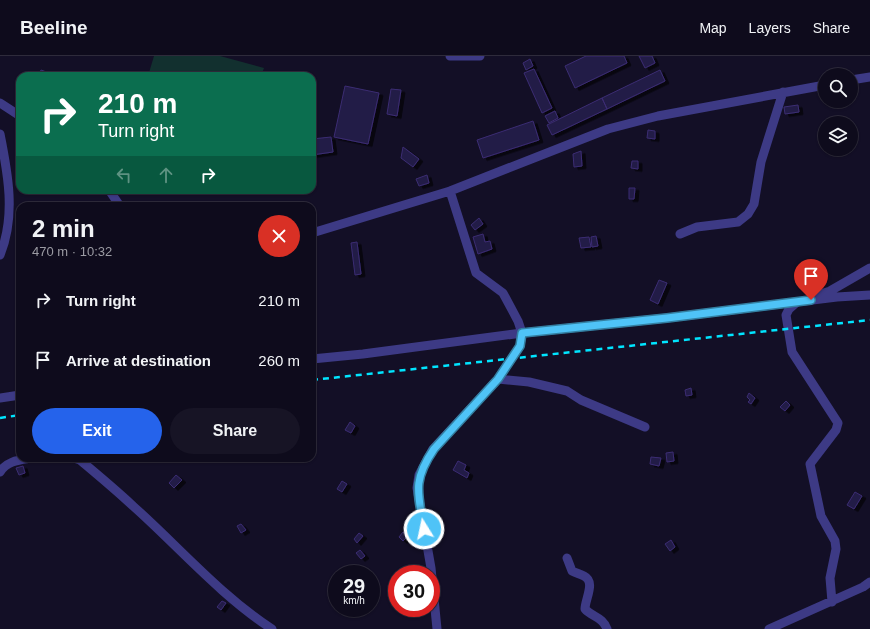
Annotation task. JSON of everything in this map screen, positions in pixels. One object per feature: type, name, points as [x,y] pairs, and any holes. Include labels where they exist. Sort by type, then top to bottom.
[{"type":"street","points":[[450,56],[480,56]]},
{"type":"street","points":[[858,79],[870,77]]},
{"type":"street","points":[[316,232],[450,191],[608,129],[658,116],[818,86]]},
{"type":"street","points":[[680,234],[697,228],[738,222],[748,214],[754,204],[761,162],[783,92]]},
{"type":"street","points":[[0,103],[16,113]]},
{"type":"street","points":[[0,134],[10,188],[7,220],[0,255]]},
{"type":"street","points":[[437,629],[431,568],[417,488],[419,475],[434,449],[498,379],[520,346],[522,333],[518,321],[503,293],[476,273],[450,191]]},
{"type":"street","points":[[832,602],[830,578],[836,549],[835,541],[821,516],[810,464],[836,430],[838,424],[792,352],[786,315],[789,309],[798,301],[830,291],[870,268]]},
{"type":"street","points":[[316,359],[363,354],[522,333],[667,318],[837,296],[870,295]]},
{"type":"street","points":[[498,379],[529,382],[567,391],[581,400],[645,427]]},
{"type":"street","points":[[0,398],[16,396]]},
{"type":"street","points":[[1,467],[16,461]]},
{"type":"street","points":[[82,462],[133,505],[225,594],[248,613],[272,629]]},
{"type":"street","points":[[567,558],[572,571],[584,575],[590,584],[585,609],[588,613],[600,619],[607,629]]},
{"type":"street","points":[[769,629],[832,602],[870,582]]},
{"type":"green space","points":[[154,56],[220,56],[264,68],[262,72],[149,72]]},
{"type":"building","points":[[586,56],[624,56],[627,63],[575,88],[565,66]]},
{"type":"building","points":[[639,56],[652,56],[655,63],[645,68]]},
{"type":"building","points":[[530,59],[533,66],[526,70],[523,63]]},
{"type":"building","points":[[534,69],[552,108],[542,113],[524,73]]},
{"type":"building","points":[[660,70],[665,81],[607,109],[602,98]]},
{"type":"building","points":[[345,86],[379,93],[368,144],[334,137]]},
{"type":"building","points":[[391,89],[401,90],[397,116],[387,114]]},
{"type":"building","points":[[602,98],[607,109],[552,135],[547,125]]},
{"type":"building","points":[[798,105],[799,112],[785,114],[784,107]]},
{"type":"building","points":[[555,111],[558,118],[549,123],[545,116]]},
{"type":"building","points":[[533,121],[539,140],[483,158],[477,140]]},
{"type":"building","points":[[648,130],[655,131],[655,139],[647,138]]},
{"type":"building","points":[[331,137],[333,152],[316,154],[316,139]]},
{"type":"building","points":[[403,147],[419,159],[413,167],[401,158]]},
{"type":"building","points":[[581,151],[582,166],[574,167],[573,154]]},
{"type":"building","points":[[632,161],[638,161],[638,169],[631,168]]},
{"type":"building","points":[[427,175],[429,183],[419,186],[416,179]]},
{"type":"building","points":[[629,188],[635,188],[634,199],[629,199]]},
{"type":"building","points":[[479,218],[483,224],[475,230],[471,225]]},
{"type":"building","points":[[483,234],[485,242],[490,241],[492,249],[478,254],[473,237]]},
{"type":"building","points":[[596,236],[598,246],[592,247],[591,237]]},
{"type":"building","points":[[589,237],[591,247],[581,248],[579,238]]},
{"type":"building","points":[[357,242],[361,274],[355,275],[351,243]]},
{"type":"building","points":[[659,280],[667,283],[658,304],[650,300]]},
{"type":"building","points":[[691,388],[692,395],[686,396],[685,390]]},
{"type":"building","points":[[749,393],[755,398],[751,404],[748,402],[750,400],[747,397]]},
{"type":"building","points":[[786,401],[790,405],[785,411],[780,407]]},
{"type":"building","points":[[350,422],[355,426],[351,433],[345,430]]},
{"type":"building","points":[[673,452],[674,461],[667,462],[666,453]]},
{"type":"building","points":[[651,457],[661,458],[659,466],[650,464]]},
{"type":"building","points":[[458,461],[466,465],[464,470],[469,473],[467,478],[453,470]]},
{"type":"building","points":[[23,466],[25,473],[19,475],[16,468]]},
{"type":"building","points":[[176,475],[182,480],[174,488],[169,483]]},
{"type":"building","points":[[342,481],[347,484],[342,492],[337,489]]},
{"type":"building","points":[[855,492],[862,496],[854,509],[847,505]]},
{"type":"building","points":[[241,524],[246,530],[241,533],[237,526]]},
{"type":"building","points":[[403,532],[408,536],[403,541],[399,537]]},
{"type":"building","points":[[359,533],[363,536],[357,543],[354,539]]},
{"type":"building","points":[[671,540],[675,547],[670,551],[665,544]]},
{"type":"building","points":[[360,550],[365,556],[361,559],[356,553]]},
{"type":"building","points":[[222,601],[226,603],[221,610],[217,607]]},
{"type":"railway","points":[[316,380],[870,320]]},
{"type":"railway","points":[[0,418],[16,416]]},
{"type":"route","points":[[424,529],[417,488],[419,475],[425,462],[434,449],[498,379],[520,346],[522,333],[667,318],[811,300]]}]
